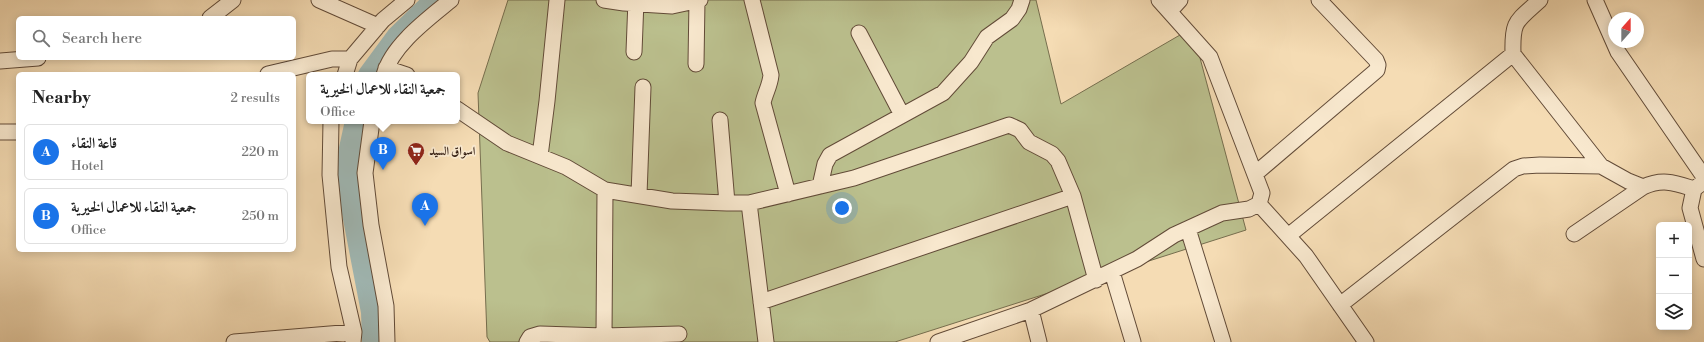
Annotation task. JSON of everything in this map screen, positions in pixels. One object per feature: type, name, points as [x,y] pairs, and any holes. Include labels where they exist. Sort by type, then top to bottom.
[{"type":"street","points":[[213,16],[233,0]]},
{"type":"street","points":[[319,0],[378,26]]},
{"type":"street","points":[[346,72],[350,59],[383,20],[406,0]]},
{"type":"street","points":[[385,71],[408,37],[451,0]]},
{"type":"street","points":[[540,156],[557,0]]},
{"type":"street","points":[[604,0],[672,6],[698,0],[696,64]]},
{"type":"street","points":[[752,0],[771,75],[770,84],[765,91],[763,103],[788,194]]},
{"type":"street","points":[[820,186],[825,164],[830,155],[943,93],[971,62],[987,37],[1012,19],[1019,9],[1022,0]]},
{"type":"street","points":[[947,340],[1032,310],[1112,272],[1137,259],[1174,235],[1222,213],[1249,209],[1259,204],[1262,193],[1210,57],[1159,0]]},
{"type":"street","points":[[1170,12],[1180,0]]},
{"type":"street","points":[[1255,174],[1377,70],[1378,65],[1376,60],[1319,0]]},
{"type":"street","points":[[1540,0],[1517,20],[1512,35],[1513,54],[1601,166],[1628,181],[1643,187]]},
{"type":"street","points":[[1595,0],[1618,52],[1704,177]]},
{"type":"street","points":[[634,52],[636,2]]},
{"type":"street","points":[[860,33],[902,115]]},
{"type":"street","points":[[1288,236],[1513,54]]},
{"type":"street","points":[[277,72],[332,59],[350,59]]},
{"type":"street","points":[[0,61],[16,60]]},
{"type":"street","points":[[639,195],[643,86]]},
{"type":"street","points":[[460,111],[507,143],[566,167],[605,190],[672,201],[727,203],[749,203],[854,178],[1009,125],[1020,130],[1029,142],[1055,157],[1058,161],[1072,196],[1096,280]]},
{"type":"street","points":[[720,120],[727,203]]},
{"type":"street","points":[[241,342],[353,337],[339,267],[330,175],[331,124]]},
{"type":"street","points":[[372,124],[365,172],[371,225],[386,306],[387,342]]},
{"type":"street","points":[[0,132],[16,132]]},
{"type":"street","points":[[1340,305],[1514,169],[1523,166],[1601,166]]},
{"type":"street","points":[[1574,234],[1643,187],[1653,182],[1668,181],[1699,185],[1690,208],[1704,259]]},
{"type":"street","points":[[604,336],[605,190]]},
{"type":"street","points":[[761,302],[1072,196]]},
{"type":"street","points":[[749,203],[766,342]]},
{"type":"street","points":[[1259,204],[1306,256],[1366,342]]},
{"type":"street","points":[[1188,229],[1223,342]]},
{"type":"street","points":[[1112,272],[1132,342]]},
{"type":"street","points":[[1032,310],[1039,342]]},
{"type":"street","points":[[527,342],[530,337],[540,334],[604,336],[679,334]]},
{"type":"green space","points":[[508,0],[1036,0],[1061,104],[1192,28],[1246,230],[895,342],[490,342],[487,337],[478,93]]},
{"type":"waterway","points":[[371,72],[397,37],[435,0]]},
{"type":"waterway","points":[[355,124],[347,162],[351,203],[372,312],[373,342]]},
{"type":"place","name":"اسواق السيد","points":[[416,166]]},
{"type":"place","name":"جمعية النقاء للاعمال الخيرية","points":[[383,170]]},
{"type":"place","name":"قاعة النقاء","points":[[425,226]]}]
